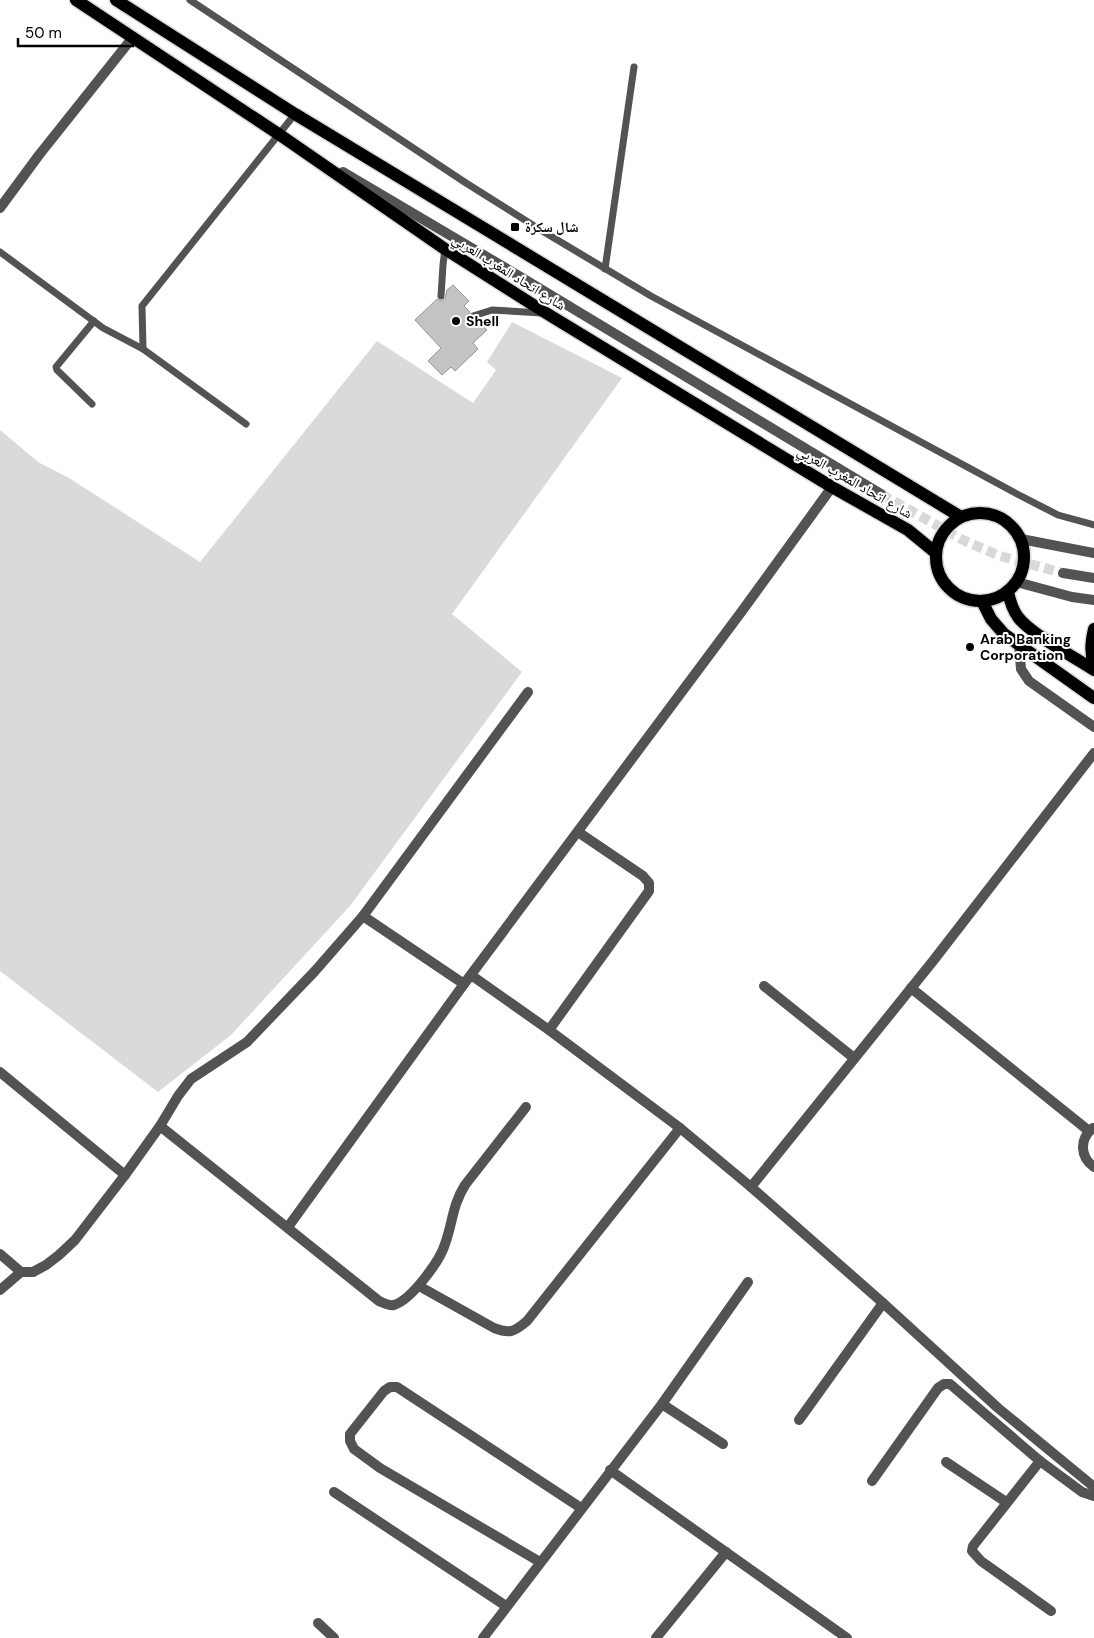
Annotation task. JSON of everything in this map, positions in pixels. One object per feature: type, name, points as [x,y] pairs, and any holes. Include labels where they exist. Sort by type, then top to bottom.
[{"type":"main road","name":"شارع اتحاد المغرب العربي","points":[[76,0],[280,135],[446,249],[546,313],[832,487],[908,530],[936,553]]},
{"type":"main road","name":"شارع اتحاد المغرب العربي","points":[[116,0],[295,114],[961,517]]},
{"type":"main road","points":[[972,513],[996,516],[1011,525],[1021,540],[1024,550],[1022,572],[1012,587],[996,599],[982,601],[964,598],[948,588],[941,577],[937,566],[936,553],[938,544],[946,528],[961,517],[972,513]]},
{"type":"main road","points":[[1012,587],[1012,606],[1019,619],[1094,670]]},
{"type":"main road","points":[[982,601],[991,619],[1004,634],[1094,698]]},
{"type":"main road","points":[[1094,629],[1091,642],[1091,657],[1094,665]]},
{"type":"street","points":[[0,208],[39,155],[133,37]]},
{"type":"street","points":[[280,135],[519,276],[881,494]]},
{"type":"street","points":[[288,1227],[464,984],[737,619],[832,487]]},
{"type":"street","points":[[1021,540],[1094,553]]},
{"type":"street","points":[[1063,573],[1094,578]]},
{"type":"street","points":[[1012,587],[1094,600]]},
{"type":"street","points":[[1020,645],[1021,669],[1029,680],[1094,728]]},
{"type":"street","points":[[0,1254],[21,1272],[33,1272],[59,1255],[75,1240],[125,1175],[160,1126],[178,1096],[191,1080],[247,1042],[315,971],[363,916],[528,692]]},
{"type":"street","points":[[751,1187],[911,988],[1094,753]]},
{"type":"street","points":[[549,1030],[649,891],[649,883],[643,876],[578,832]]},
{"type":"street","points":[[363,916],[464,984]]},
{"type":"street","points":[[471,975],[549,1030],[680,1128],[751,1187],[883,1303],[998,1408],[1094,1486]]},
{"type":"street","points":[[764,986],[854,1058]]},
{"type":"street","points":[[911,988],[1091,1129],[1084,1138],[1082,1147],[1088,1162],[1094,1167]]},
{"type":"street","points":[[0,1072],[125,1175]]},
{"type":"street","points":[[160,1126],[379,1300],[388,1305],[394,1305],[419,1286],[445,1246],[457,1199],[526,1107]]},
{"type":"street","points":[[419,1286],[494,1328],[505,1332],[516,1330],[527,1321],[680,1128]]},
{"type":"street","points":[[0,1290],[21,1272]]},
{"type":"street","points":[[483,1638],[662,1404],[748,1282]]},
{"type":"street","points":[[799,1420],[883,1303]]},
{"type":"street","points":[[872,1481],[938,1388],[944,1384],[950,1384],[1040,1461],[1082,1492],[1094,1496]]},
{"type":"street","points":[[540,1562],[380,1468],[354,1448],[350,1441],[350,1434],[384,1391],[390,1387],[397,1387],[581,1508]]},
{"type":"street","points":[[662,1404],[723,1444]]},
{"type":"street","points":[[1040,1461],[1006,1502],[973,1546],[972,1551],[981,1561],[1051,1610]]},
{"type":"street","points":[[946,1462],[1006,1502]]},
{"type":"street","points":[[610,1470],[847,1638]]},
{"type":"street","points":[[334,1492],[506,1606]]},
{"type":"street","points":[[656,1638],[726,1552]]},
{"type":"street","points":[[318,1623],[334,1638]]},
{"type":"lane","points":[[190,0],[466,183],[605,270],[1019,495],[1058,514],[1094,525]]},
{"type":"lane","points":[[605,270],[634,67]]},
{"type":"lane","points":[[143,349],[142,306],[295,114]]},
{"type":"lane","points":[[440,296],[442,265],[446,249]]},
{"type":"lane","points":[[0,252],[94,321],[116,336],[143,349],[246,424]]},
{"type":"lane","points":[[473,316],[492,310],[546,313]]},
{"type":"lane","points":[[92,404],[56,367],[94,321]]},
{"type":"shaded area","points":[[512,322],[622,378],[452,614],[522,672],[350,906],[231,1035],[158,1092],[0,971],[0,430],[38,462],[69,478],[200,562],[377,341],[473,403],[496,370],[487,362]]},
{"type":"building","points":[[453,285],[469,301],[464,306],[470,312],[468,315],[469,320],[477,320],[487,330],[473,343],[478,349],[455,371],[451,367],[442,375],[428,361],[441,348],[415,320],[437,299],[441,301],[445,299],[447,290]]},
{"type":"tunnel","points":[[881,494],[963,540],[1000,556],[1063,573]]},
{"type":"place","name":"شال سكرة","points":[[515,227]]},
{"type":"place","name":"Shell","points":[[456,321]]},
{"type":"place","name":"Arab Banking Corporation","points":[[970,647]]}]
